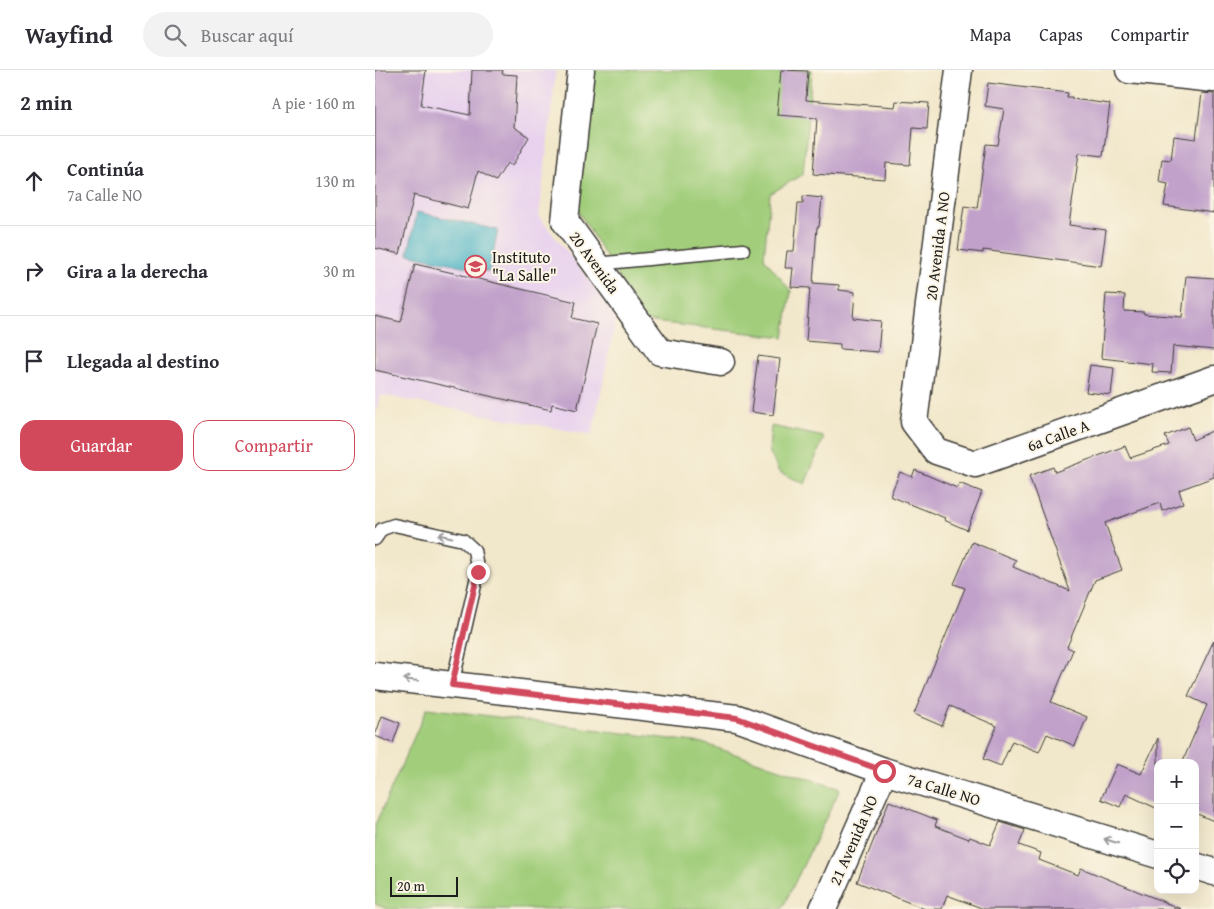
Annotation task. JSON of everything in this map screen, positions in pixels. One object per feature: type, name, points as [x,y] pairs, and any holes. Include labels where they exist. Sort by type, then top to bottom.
[{"type":"street","name":"20 Avenida","points":[[581,70],[565,221],[661,352],[721,362]]},
{"type":"street","name":"20 Avenida A NO","points":[[914,422],[959,70]]},
{"type":"street","points":[[1129,70],[1214,79]]},
{"type":"street","name":"6a Calle A","points":[[914,422],[936,451],[975,464],[1214,379]]},
{"type":"street","name":"7a Calle NO","points":[[375,676],[737,718],[884,771],[1154,854]]},
{"type":"street","name":"21 Avenida NO","points":[[823,909],[884,771]]},
{"type":"street","points":[[1199,867],[1214,872]]},
{"type":"lane","points":[[596,264],[743,250]]},
{"type":"lane","points":[[375,539],[382,529],[394,525],[463,540],[474,550],[478,572],[452,685]]},
{"type":"shaded area","name":"Instituto \"La Salle\"","points":[[375,70],[556,70],[539,217],[617,314],[592,435],[380,395],[375,417]]},
{"type":"green space","points":[[594,70],[812,70],[803,174],[770,194],[764,258],[791,291],[784,337],[645,321],[577,209]]},
{"type":"green space","points":[[771,426],[824,437],[805,484],[779,472],[769,451]]},
{"type":"green space","points":[[427,708],[702,743],[840,789],[782,909],[387,909],[375,904],[375,825]]},
{"type":"water","points":[[417,212],[498,230],[489,272],[408,254]]},
{"type":"building","points":[[375,70],[426,70],[421,105],[470,115],[472,70],[503,70],[502,74],[517,75],[514,127],[529,137],[512,166],[507,163],[496,181],[478,171],[468,209],[414,195],[400,254],[375,248]]},
{"type":"building","points":[[781,70],[808,71],[806,100],[895,107],[896,101],[929,103],[927,129],[913,128],[910,165],[886,163],[885,179],[813,174],[817,118],[777,115]]},
{"type":"building","points":[[988,83],[1068,93],[1067,97],[1072,97],[1072,99],[1110,104],[1103,156],[1079,153],[1069,225],[1106,230],[1101,266],[983,250],[983,253],[958,250],[964,206],[977,208],[986,144],[998,145],[1004,109],[985,106]]},
{"type":"building","points":[[1202,93],[1214,94],[1214,213],[1164,206],[1168,184],[1159,182],[1162,159],[1171,160],[1174,136],[1196,139]]},
{"type":"building","points":[[803,196],[822,198],[819,227],[817,227],[813,283],[839,285],[839,290],[855,292],[853,318],[881,321],[878,352],[840,349],[840,344],[806,341],[810,288],[791,287],[793,268],[785,268],[787,251],[794,251],[798,203],[803,203]]},
{"type":"building","points":[[415,264],[576,302],[572,318],[597,324],[577,410],[552,404],[551,410],[375,370],[375,316],[401,322]]},
{"type":"building","points":[[1186,276],[1214,278],[1214,350],[1173,346],[1171,373],[1152,372],[1153,364],[1101,358],[1106,294],[1125,295],[1124,311],[1182,317]]},
{"type":"building","points":[[758,356],[780,359],[773,415],[751,412]]},
{"type":"building","points":[[1090,365],[1114,368],[1111,395],[1086,392]]},
{"type":"building","points":[[1188,427],[1193,440],[1214,430],[1214,477],[1179,490],[1183,503],[1162,511],[1160,503],[1105,523],[1122,570],[1095,580],[1067,647],[1073,650],[1051,702],[1087,717],[1075,746],[1047,734],[1039,752],[1012,741],[1001,766],[983,759],[997,726],[950,706],[942,726],[914,714],[965,588],[954,584],[972,542],[1016,560],[1013,567],[1070,591],[1029,476],[1053,467],[1055,472],[1125,446],[1130,458],[1169,445],[1165,436]]},
{"type":"building","points":[[915,470],[957,488],[959,483],[982,492],[967,530],[944,520],[945,518],[890,496],[900,472],[912,477]]},
{"type":"building","points":[[1214,640],[1214,821],[1199,815],[1199,759],[1184,759],[1207,705],[1188,696]]},
{"type":"building","points":[[382,716],[400,723],[393,743],[375,736]]},
{"type":"building","points":[[1158,738],[1158,759],[1154,759],[1154,807],[1126,794],[1120,807],[1101,799],[1117,764],[1141,774]]},
{"type":"building","points":[[889,801],[937,820],[935,826],[990,845],[1000,822],[1025,830],[1019,845],[1041,853],[1039,860],[1078,875],[1081,868],[1181,909],[984,909],[947,895],[942,909],[925,909],[857,882]]},
{"type":"place","name":"Instituto \"La Salle\"","points":[[476,266]]},
{"type":"route","points":[[478,572],[452,685],[737,718],[884,771]]}]
